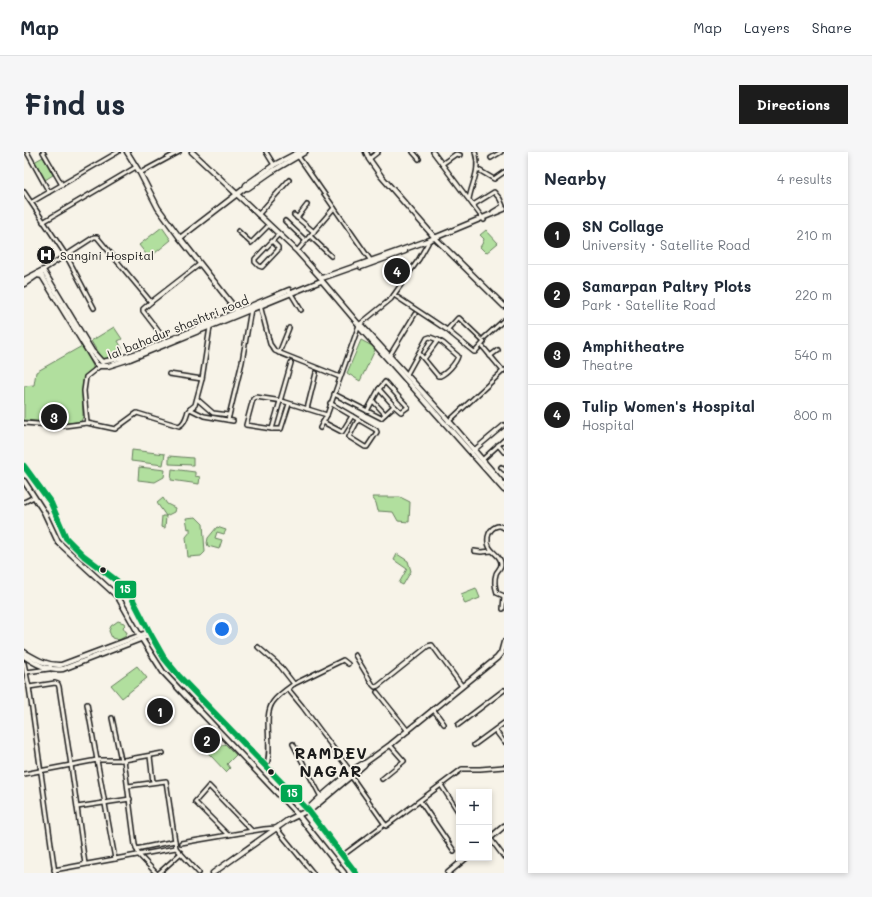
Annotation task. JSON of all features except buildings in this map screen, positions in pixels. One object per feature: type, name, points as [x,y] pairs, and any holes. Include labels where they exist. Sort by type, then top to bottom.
[{"type":"main road","points":[[127,152],[140,173],[158,208],[238,312]]},
{"type":"main road","points":[[192,152],[297,251],[360,325],[407,374],[447,422]]},
{"type":"main road","points":[[180,238],[237,195],[245,188],[246,185],[274,165],[297,154],[305,152]]},
{"type":"main road","points":[[366,152],[368,159],[381,176],[436,238],[504,305]]},
{"type":"main road","points":[[245,188],[248,188],[297,154]]},
{"type":"main road","name":"lal bahadur shashtri road","points":[[41,275],[96,364],[108,366],[130,359],[210,327],[238,312],[251,309],[322,280],[428,243],[436,238],[504,211]]},
{"type":"main road","points":[[24,280],[43,270],[101,364],[166,341],[303,285],[322,280],[436,238]]},
{"type":"main road","points":[[24,284],[38,275],[41,275]]},
{"type":"main road","points":[[360,325],[360,328],[504,485]]},
{"type":"main road","points":[[473,451],[504,490]]},
{"type":"main road","points":[[24,466],[51,504],[66,538],[84,556],[117,581],[131,596],[164,658],[308,810],[356,873]]},
{"type":"main road","points":[[24,481],[44,512],[58,542],[118,597],[163,672],[298,815],[344,873]]},
{"type":"main road","points":[[24,656],[39,665],[60,670],[150,633]]},
{"type":"main road","points":[[213,873],[276,828],[298,815],[314,808],[362,763],[365,763],[390,745],[503,654],[504,642]]},
{"type":"main road","points":[[24,652],[50,667]]},
{"type":"main road","points":[[308,810],[350,774]]},
{"type":"main road","points":[[492,836],[504,826]]},
{"type":"main road","points":[[448,873],[462,861]]},
{"type":"street","points":[[27,152],[50,192]]},
{"type":"street","points":[[44,152],[62,185]]},
{"type":"street","points":[[32,202],[118,152]]},
{"type":"street","points":[[140,173],[179,152]]},
{"type":"street","points":[[266,152],[274,165]]},
{"type":"street","points":[[368,159],[378,152]]},
{"type":"street","points":[[413,152],[419,159]]},
{"type":"street","points":[[433,152],[483,219],[503,206],[500,199],[494,192],[473,205]]},
{"type":"street","points":[[469,199],[477,169],[475,152]]},
{"type":"street","points":[[491,158],[501,152]]},
{"type":"street","points":[[297,154],[371,261]]},
{"type":"street","points":[[442,164],[456,154],[460,155]]},
{"type":"street","points":[[43,222],[136,167]]},
{"type":"street","points":[[477,169],[494,180],[504,172]]},
{"type":"street","points":[[258,215],[289,180]]},
{"type":"street","points":[[24,192],[66,255],[94,308]]},
{"type":"street","points":[[24,199],[28,197]]},
{"type":"street","points":[[307,205],[296,216],[314,232]]},
{"type":"street","points":[[297,251],[334,208]]},
{"type":"street","points":[[285,221],[306,241]]},
{"type":"street","points":[[238,231],[251,243],[269,225]]},
{"type":"street","points":[[272,241],[278,247],[278,250],[261,267],[255,262],[255,259],[272,241],[279,234]]},
{"type":"street","points":[[310,236],[331,256]]},
{"type":"street","points":[[41,275],[43,270],[94,237],[97,237],[151,302]]},
{"type":"street","points":[[320,428],[360,325],[391,299],[419,259],[428,243]]},
{"type":"street","points":[[166,341],[143,311],[143,308],[200,264]]},
{"type":"street","points":[[290,292],[301,310]]},
{"type":"street","points":[[394,295],[447,330],[474,352],[484,342],[459,318],[447,330]]},
{"type":"street","points":[[260,305],[270,344],[279,353],[340,377]]},
{"type":"street","points":[[228,420],[242,362],[251,309]]},
{"type":"street","points":[[390,355],[415,314]]},
{"type":"street","points":[[484,338],[504,320]]},
{"type":"street","points":[[24,423],[64,426],[87,423],[115,429],[137,413],[179,426],[182,425],[188,411],[195,405],[202,379],[210,327]]},
{"type":"street","points":[[279,353],[289,328]]},
{"type":"street","points":[[407,374],[418,353],[428,337],[438,340],[458,356],[445,373],[440,376],[418,353]]},
{"type":"street","points":[[424,359],[438,340]]},
{"type":"street","points":[[447,422],[504,371],[483,347]]},
{"type":"street","points":[[490,356],[498,350]]},
{"type":"street","points":[[272,429],[291,363]]},
{"type":"street","points":[[87,423],[84,391],[86,377],[101,364]]},
{"type":"street","points":[[306,409],[316,373]]},
{"type":"street","points":[[168,374],[202,379]]},
{"type":"street","points":[[368,411],[379,389],[386,382],[408,407],[401,412],[379,389]]},
{"type":"street","points":[[334,394],[380,418],[394,406]]},
{"type":"street","points":[[289,404],[282,428],[272,429],[248,426],[246,424],[254,398],[289,404],[326,415]]},
{"type":"street","points":[[196,400],[213,413],[229,416]]},
{"type":"street","points":[[373,401],[385,414]]},
{"type":"street","points":[[330,403],[376,430],[377,432],[367,447],[349,437],[358,420]]},
{"type":"street","points":[[190,409],[204,416],[233,421]]},
{"type":"street","points":[[323,422],[342,432],[352,416]]},
{"type":"street","points":[[473,451],[504,425]]},
{"type":"street","points":[[482,460],[504,440]]},
{"type":"street","points":[[498,445],[504,452]]},
{"type":"street","points":[[24,502],[34,497]]},
{"type":"street","points":[[502,609],[504,596],[497,593],[496,588],[496,573],[500,569],[501,561],[492,551],[488,543],[488,534],[497,526],[504,528]]},
{"type":"street","points":[[474,551],[492,551]]},
{"type":"street","points":[[500,569],[504,571]]},
{"type":"street","points":[[355,655],[372,685],[375,687],[428,646],[432,645],[462,686]]},
{"type":"street","points":[[258,647],[280,666],[294,684]]},
{"type":"street","points":[[266,766],[270,754],[269,718],[270,707],[273,702],[294,684],[343,660],[348,664]]},
{"type":"street","points":[[24,663],[55,872],[85,864],[176,848]]},
{"type":"street","points":[[26,672],[50,667]]},
{"type":"street","points":[[28,687],[55,682],[58,684],[72,765],[85,864]]},
{"type":"street","points":[[288,689],[302,706],[385,824]]},
{"type":"street","points":[[458,725],[504,690]]},
{"type":"street","points":[[378,692],[408,731]]},
{"type":"street","points":[[87,704],[114,859]]},
{"type":"street","points":[[433,709],[444,724]]},
{"type":"street","points":[[112,718],[128,786],[136,849],[139,855],[158,873],[181,853]]},
{"type":"street","points":[[474,745],[504,723]]},
{"type":"street","points":[[495,730],[504,742]]},
{"type":"street","points":[[293,744],[321,798]]},
{"type":"street","points":[[382,779],[404,762],[404,760],[390,745]]},
{"type":"street","points":[[24,774],[97,760],[122,760],[163,753]]},
{"type":"street","points":[[150,756],[153,782]]},
{"type":"street","points":[[342,856],[385,824],[386,826],[462,769],[504,767]]},
{"type":"street","points":[[128,786],[166,781],[176,848],[199,873]]},
{"type":"street","points":[[440,785],[456,809]]},
{"type":"street","points":[[228,835],[195,802],[209,786],[252,831]]},
{"type":"street","points":[[77,807],[130,799]]},
{"type":"street","points":[[420,801],[454,851]]},
{"type":"street","points":[[181,843],[276,828],[313,873]]},
{"type":"street","points":[[136,849],[175,841]]},
{"type":"street","points":[[492,842],[504,857]]},
{"type":"green space","points":[[43,157],[53,175],[45,180],[34,162]]},
{"type":"green space","points":[[162,227],[171,240],[149,258],[139,245]]},
{"type":"green space","points":[[486,230],[498,243],[486,253],[480,247],[484,239],[480,235]]},
{"type":"green space","points":[[114,327],[122,339],[118,341],[122,348],[122,354],[117,351],[112,354],[113,357],[102,360],[91,341]]},
{"type":"green space","points":[[361,340],[376,348],[360,381],[347,373]]},
{"type":"green space","points":[[82,346],[93,366],[93,370],[84,376],[82,391],[83,416],[81,422],[63,423],[24,420],[24,386],[34,385],[36,372]]},
{"type":"green space","points":[[132,450],[165,454],[163,465],[131,461]]},
{"type":"green space","points":[[169,456],[193,458],[193,465],[169,464]]},
{"type":"green space","points":[[139,467],[165,470],[164,477],[155,482],[138,480]]},
{"type":"green space","points":[[172,469],[195,472],[195,476],[200,477],[199,484],[171,480]]},
{"type":"green space","points":[[372,497],[400,497],[410,502],[409,522],[398,521],[393,512],[378,511],[376,503]]},
{"type":"green space","points":[[163,498],[167,504],[175,508],[174,512],[166,516],[157,503]]},
{"type":"green space","points":[[162,516],[166,516],[165,528],[161,527]]},
{"type":"green space","points":[[196,517],[203,524],[205,552],[201,556],[188,557],[186,537],[190,532],[190,528],[188,529],[186,518]]},
{"type":"green space","points":[[217,527],[226,530],[224,534],[217,532],[215,538],[222,540],[219,549],[208,546],[207,543],[208,538]]},
{"type":"green space","points":[[397,554],[408,561],[411,571],[403,585],[399,583],[407,569],[394,560]]},
{"type":"green space","points":[[476,588],[480,598],[465,604],[461,594]]},
{"type":"green space","points":[[118,621],[124,623],[125,625],[123,627],[127,632],[126,636],[119,640],[112,638],[109,631],[111,626]]},
{"type":"green space","points":[[137,666],[147,678],[122,698],[111,685]]},
{"type":"green space","points":[[203,731],[211,739],[213,737],[221,746],[225,744],[236,755],[227,764],[230,768],[226,772],[197,741],[198,740],[196,738]]},
{"type":"transit line","name":"15","points":[[24,466],[51,503],[66,538],[84,556],[117,581],[131,596],[164,658],[178,675],[308,810],[356,873]]},
{"type":"place","name":"Sangini Hospital","points":[[46,255]]},
{"type":"place","name":"Tulip Women's Hospital","points":[[397,271]]},
{"type":"place","name":"Amphitheatre","points":[[54,417]]},
{"type":"place","name":"SN Collage","points":[[160,711]]},
{"type":"place","name":"Samarpan Paltry Plots","points":[[207,740]]},
{"type":"district","name":"RAMDEV NAGAR","points":[[331,761]]}]
